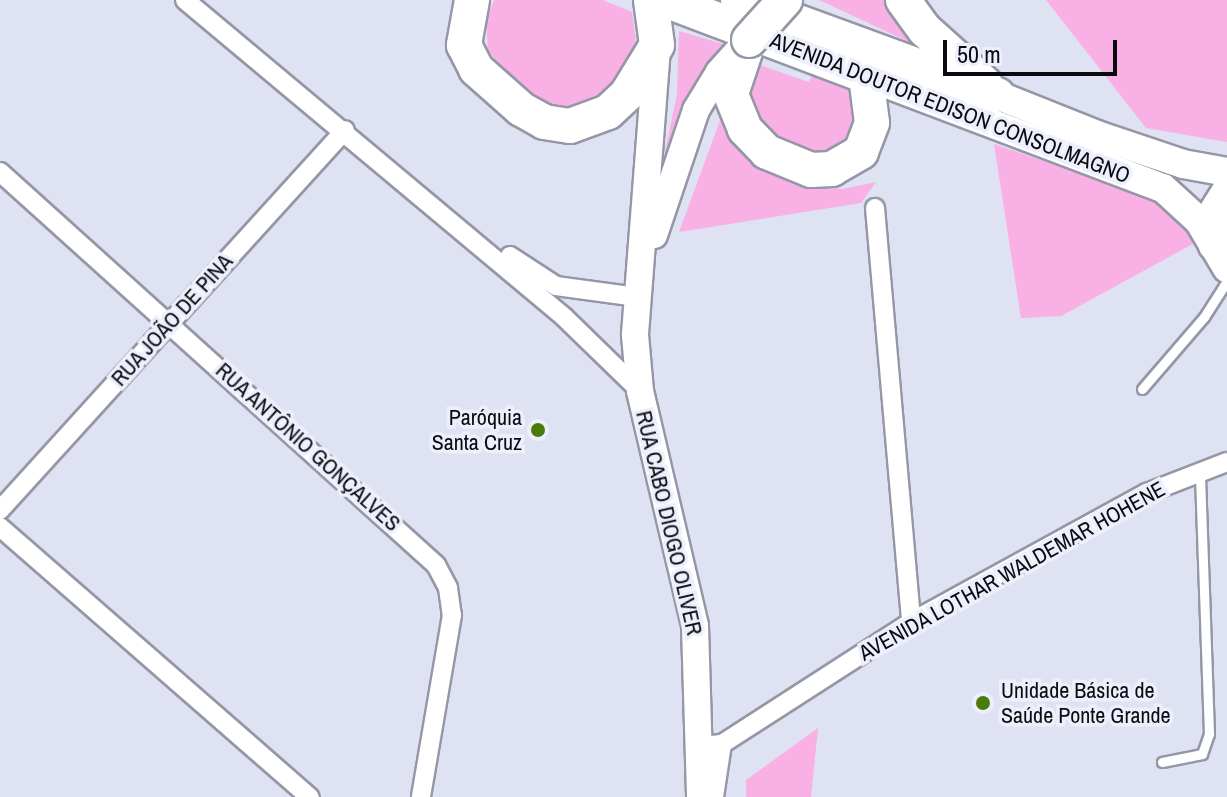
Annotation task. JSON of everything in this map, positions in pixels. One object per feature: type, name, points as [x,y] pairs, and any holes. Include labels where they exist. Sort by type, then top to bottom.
[{"type":"highway","points":[[472,0],[464,45],[476,69],[544,122],[570,126],[608,112],[656,40],[651,0]]},
{"type":"highway","name":"AVENIDA DOUTOR EDISON CONSOLMAGNO","points":[[665,0],[866,76]]},
{"type":"highway","name":"AVENIDA DOUTOR EDISON CONSOLMAGNO","points":[[738,0],[997,95]]},
{"type":"highway","points":[[785,0],[746,42],[731,94],[735,111],[752,137],[788,165],[832,169],[861,152],[872,123],[866,76]]},
{"type":"highway","points":[[903,0],[925,30],[997,95]]},
{"type":"main road","points":[[637,297],[656,40]]},
{"type":"main road","points":[[637,297],[683,140],[707,89],[746,42]]},
{"type":"main road","name":"AVENIDA DOUTOR EDISON CONSOLMAGNO","points":[[866,76],[1163,188],[1199,221],[1220,257]]},
{"type":"main road","name":"AVENIDA DOUTOR EDISON CONSOLMAGNO","points":[[997,95],[1126,145],[1227,172]]},
{"type":"main road","name":"AVENIDA DOUTOR EDISON CONSOLMAGNO","points":[[1220,257],[1214,210],[1227,189]]},
{"type":"main road","name":"RUA CABO DIOGO OLIVER","points":[[637,297],[640,391],[695,626],[712,745],[700,797]]},
{"type":"street","points":[[185,0],[345,130],[564,317],[640,391]]},
{"type":"street","name":"RUA JOÃO DE PINA","points":[[0,510],[345,130]]},
{"type":"street","name":"RUA ANTÔNIO GONÇALVES","points":[[0,172],[170,321],[436,565],[448,588],[452,615],[421,797]]},
{"type":"street","points":[[875,208],[911,622]]},
{"type":"street","points":[[439,210],[556,286],[637,297]]},
{"type":"street","name":"AVENIDA LOTHAR WALDEMAR HOHENE","points":[[712,745],[911,622],[1200,469],[1227,462]]},
{"type":"street","points":[[0,527],[310,797]]},
{"type":"street","points":[[712,745],[714,797]]},
{"type":"lane","points":[[1142,389],[1204,317],[1227,281]]},
{"type":"lane","points":[[1162,762],[1202,754],[1209,734],[1200,469]]},
{"type":"shaded area","points":[[494,0],[603,0],[632,12],[636,42],[629,81],[569,114],[532,98],[507,78],[488,49],[486,21]]},
{"type":"shaded area","points":[[819,0],[884,0],[905,33],[922,48]]},
{"type":"shaded area","points":[[1046,0],[1227,0],[1227,142],[1146,128]]},
{"type":"shaded area","points":[[679,31],[730,46],[655,200],[677,94]]},
{"type":"shaded area","points":[[757,64],[809,82],[815,69],[848,83],[861,98],[860,134],[833,158],[792,154],[746,110],[747,77]]},
{"type":"shaded area","points":[[722,115],[772,172],[795,183],[842,189],[876,182],[861,203],[679,232]]},
{"type":"shaded area","points":[[994,144],[1154,199],[1200,240],[1061,316],[1021,318]]},
{"type":"shaded area","points":[[818,728],[811,797],[746,797],[746,780]]},
{"type":"place","name":"Paróquia Santa Cruz","points":[[538,430]]},
{"type":"place","name":"Unidade Básica de Saúde Ponte Grande","points":[[983,703]]}]
